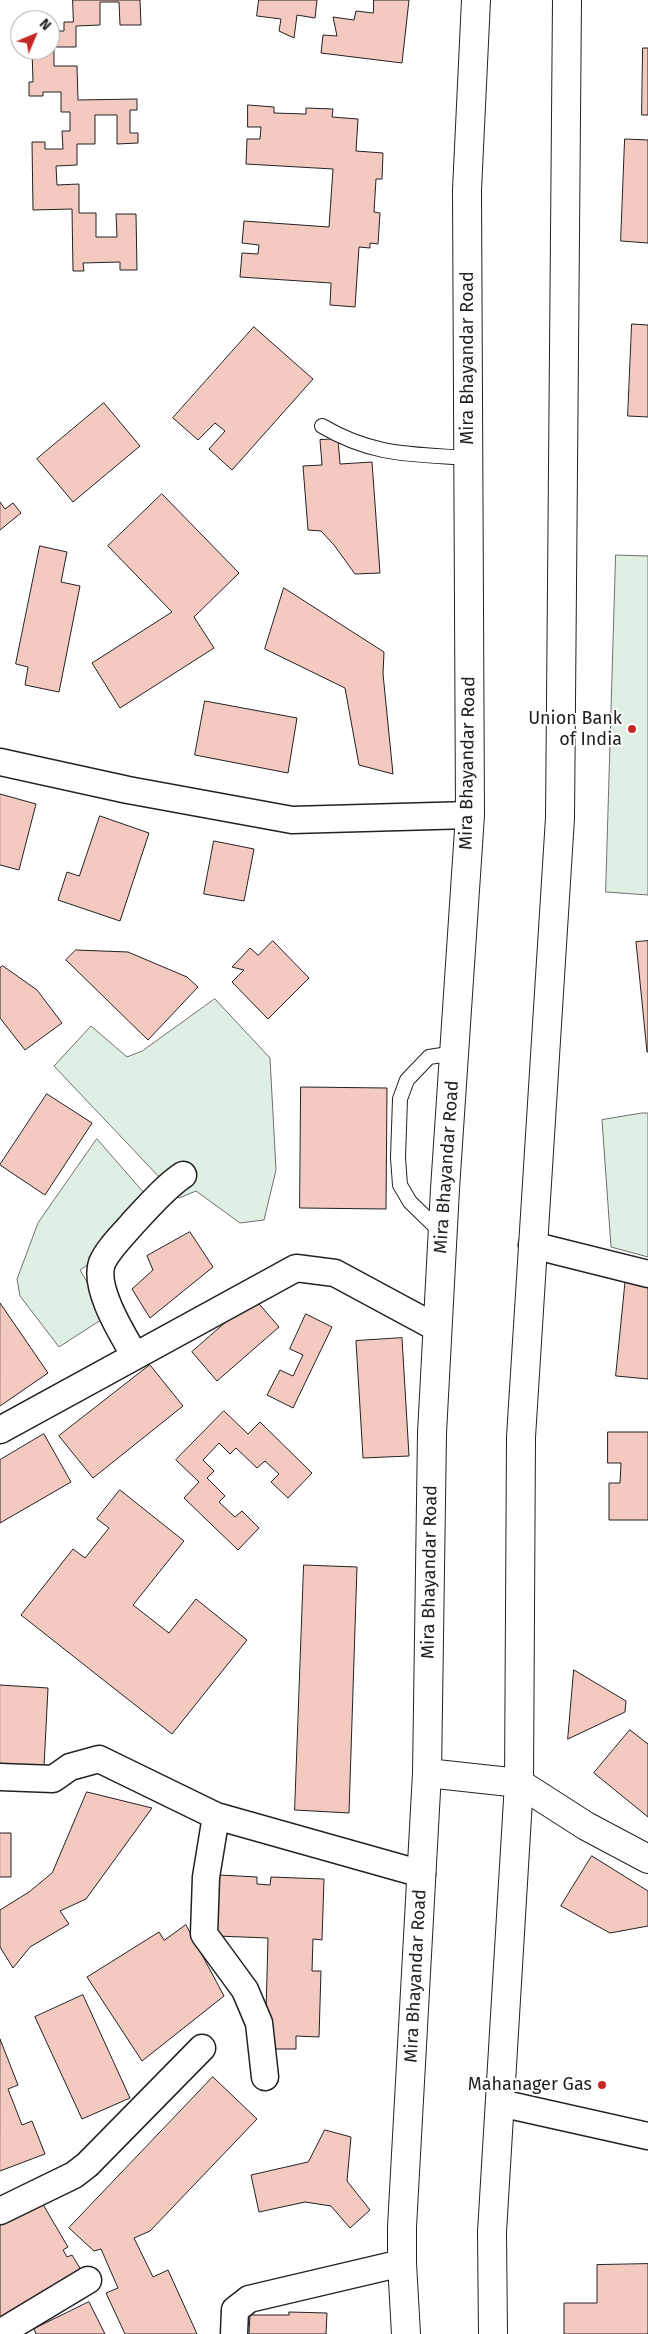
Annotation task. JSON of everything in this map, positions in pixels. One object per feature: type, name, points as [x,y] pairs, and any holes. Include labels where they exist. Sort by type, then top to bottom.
[{"type":"main road","name":"Mira Bhayandar Road","points":[[406,2334],[402,2263],[428,1773],[432,1433],[442,1233],[470,815],[467,190],[476,0]]},
{"type":"main road","points":[[493,2334],[492,2232],[519,1783],[521,1436],[560,818],[567,0]]},
{"type":"main road","points":[[428,1773],[519,1783],[586,1826],[648,1859]]},
{"type":"street","points":[[0,762],[128,790],[292,820],[470,815]]},
{"type":"street","points":[[135,1356],[115,1320],[105,1296],[101,1280],[102,1263],[150,1204],[183,1175]]},
{"type":"street","points":[[532,1245],[648,1274]]},
{"type":"street","points":[[0,1430],[296,1268],[335,1274],[437,1328]]},
{"type":"street","points":[[0,1777],[53,1779],[70,1766],[100,1759],[216,1816],[422,1874]]},
{"type":"street","points":[[216,1816],[206,1877],[204,1934],[239,1982],[248,1998],[258,2023],[265,2077]]},
{"type":"street","points":[[0,2211],[74,2175],[87,2165],[202,2048]]},
{"type":"street","points":[[500,2103],[648,2136]]},
{"type":"street","points":[[234,2334],[235,2310],[249,2299],[402,2263]]},
{"type":"street","points":[[0,2333],[88,2280]]},
{"type":"lane","points":[[322,426],[348,440],[391,453],[468,458]]},
{"type":"lane","points":[[442,1233],[410,1202],[400,1186],[398,1158],[400,1099],[407,1080],[429,1057],[454,1054]]},
{"type":"green space","points":[[616,555],[648,556],[648,895],[606,892]]},
{"type":"green space","points":[[215,999],[270,1058],[276,1170],[264,1220],[240,1223],[196,1191],[179,1198],[54,1066],[91,1026],[127,1057],[142,1051]]},
{"type":"green space","points":[[648,1113],[648,1257],[611,1247],[602,1120]]},
{"type":"green space","points":[[97,1139],[145,1194],[92,1262],[80,1270],[107,1316],[59,1347],[20,1296],[17,1279],[38,1223]]},
{"type":"building","points":[[73,0],[140,0],[141,25],[120,25],[119,2],[100,2],[100,25],[76,26],[76,47],[60,47],[60,31],[64,31],[64,22],[73,22]]},
{"type":"building","points":[[259,0],[317,0],[315,18],[297,15],[294,38],[279,31],[281,19],[257,16]]},
{"type":"building","points":[[374,0],[409,0],[402,63],[321,53],[323,35],[337,36],[333,17],[354,20],[356,11],[373,13]]},
{"type":"building","points":[[643,48],[648,48],[648,115],[642,115]]},
{"type":"building","points":[[32,60],[54,60],[54,66],[77,66],[78,100],[137,99],[137,110],[130,110],[130,133],[138,133],[138,143],[117,144],[117,115],[95,115],[95,144],[77,144],[77,165],[56,166],[57,185],[79,184],[79,213],[96,213],[96,237],[117,237],[116,214],[136,214],[137,270],[120,270],[120,262],[83,263],[84,271],[73,271],[72,209],[33,210],[32,142],[45,142],[45,149],[63,149],[62,131],[70,131],[70,112],[61,112],[61,92],[43,92],[43,96],[29,96],[29,82],[33,82]]},
{"type":"building","points":[[248,105],[274,107],[274,113],[306,114],[306,108],[333,109],[332,117],[358,119],[356,151],[383,153],[382,179],[376,179],[374,212],[380,213],[378,244],[370,243],[370,248],[359,247],[355,307],[330,305],[331,283],[240,277],[242,253],[258,254],[259,245],[242,243],[244,221],[329,227],[333,169],[246,164],[247,139],[260,139],[261,127],[248,127]]},
{"type":"building","points":[[625,139],[648,140],[648,243],[621,241]]},
{"type":"building","points":[[632,324],[648,325],[648,417],[628,416]]},
{"type":"building","points":[[254,327],[313,379],[232,470],[209,449],[225,431],[215,423],[198,440],[173,418]]},
{"type":"building","points":[[104,403],[140,446],[73,502],[37,459]]},
{"type":"building","points":[[338,439],[340,464],[372,462],[380,573],[355,574],[334,545],[321,531],[308,530],[303,466],[322,465],[320,440]]},
{"type":"building","points":[[162,494],[239,573],[194,617],[214,648],[120,708],[92,663],[172,612],[108,546]]},
{"type":"building","points":[[0,502],[5,509],[13,503],[21,513],[0,530]]},
{"type":"building","points":[[40,546],[67,552],[61,582],[80,586],[59,692],[25,685],[28,667],[16,664]]},
{"type":"building","points":[[284,588],[384,652],[383,674],[393,774],[359,765],[345,688],[265,649]]},
{"type":"building","points":[[205,701],[297,718],[288,773],[195,755]]},
{"type":"building","points":[[0,794],[36,804],[19,870],[0,865]]},
{"type":"building","points":[[100,816],[149,833],[120,921],[58,900],[67,872],[79,876]]},
{"type":"building","points":[[214,841],[254,849],[244,901],[204,894]]},
{"type":"building","points":[[273,941],[309,978],[268,1019],[232,982],[244,970],[232,967],[250,948],[258,955]]},
{"type":"building","points":[[648,941],[648,1052],[647,1052],[636,942]]},
{"type":"building","points":[[76,950],[128,952],[187,977],[198,987],[148,1040],[66,960]]},
{"type":"building","points":[[3,966],[37,990],[62,1023],[25,1050],[0,1018],[0,968]]},
{"type":"building","points":[[301,1087],[387,1088],[386,1209],[300,1208]]},
{"type":"building","points":[[47,1094],[92,1123],[45,1195],[0,1165]]},
{"type":"building","points":[[190,1232],[213,1267],[150,1318],[132,1289],[153,1270],[147,1256]]},
{"type":"building","points":[[626,1276],[648,1280],[648,1379],[616,1376]]},
{"type":"building","points":[[254,1298],[279,1327],[217,1381],[192,1352]]},
{"type":"building","points":[[0,1303],[48,1373],[0,1406]]},
{"type":"building","points":[[306,1314],[332,1327],[293,1408],[267,1395],[280,1370],[293,1376],[303,1355],[290,1349]]},
{"type":"building","points":[[402,1338],[409,1456],[363,1458],[356,1341]]},
{"type":"building","points":[[150,1365],[183,1406],[93,1478],[59,1436]]},
{"type":"building","points":[[224,1411],[248,1434],[260,1422],[312,1473],[288,1498],[271,1482],[279,1474],[265,1461],[257,1468],[236,1448],[230,1454],[219,1443],[203,1460],[214,1471],[207,1478],[225,1496],[219,1502],[235,1517],[242,1511],[259,1528],[238,1550],[184,1498],[199,1482],[176,1460]]},
{"type":"building","points":[[608,1432],[648,1432],[648,1520],[609,1520],[609,1483],[620,1483],[621,1463],[608,1463]]},
{"type":"building","points":[[44,1434],[71,1482],[0,1523],[0,1460]]},
{"type":"building","points":[[120,1490],[184,1541],[133,1605],[169,1633],[196,1599],[247,1640],[172,1734],[21,1615],[73,1549],[85,1558],[109,1528],[97,1519]]},
{"type":"building","points":[[304,1565],[357,1567],[349,1813],[295,1810]]},
{"type":"building","points":[[574,1670],[626,1701],[625,1712],[568,1739]]},
{"type":"building","points":[[0,1685],[48,1688],[44,1767],[0,1765]]},
{"type":"building","points":[[630,1730],[648,1744],[648,1817],[594,1773]]},
{"type":"building","points":[[87,1792],[152,1808],[86,1899],[60,1911],[69,1924],[30,1947],[13,1968],[0,1947],[0,1910],[29,1892],[52,1873]]},
{"type":"building","points":[[0,1833],[11,1833],[11,1877],[0,1877]]},
{"type":"building","points":[[592,1856],[648,1891],[648,1926],[610,1933],[561,1906]]},
{"type":"building","points":[[219,1875],[257,1877],[257,1884],[270,1885],[271,1877],[324,1879],[322,1940],[313,1939],[312,1971],[321,1971],[319,2037],[296,2036],[296,2049],[265,2049],[268,1938],[217,1936]]},
{"type":"building","points":[[186,1925],[224,1996],[142,2061],[87,1977],[159,1932],[164,1940]]},
{"type":"building","points":[[83,1995],[130,2098],[82,2119],[35,2017]]},
{"type":"building","points":[[0,2039],[18,2085],[8,2089],[22,2125],[32,2121],[45,2154],[0,2171]]},
{"type":"building","points":[[213,2077],[257,2119],[150,2231],[134,2238],[153,2277],[168,2270],[197,2334],[125,2334],[106,2293],[118,2288],[101,2249],[94,2251],[69,2228]]},
{"type":"building","points":[[325,2130],[351,2137],[347,2181],[370,2210],[350,2228],[331,2206],[305,2202],[259,2212],[251,2175],[308,2162]]},
{"type":"building","points":[[38,2196],[68,2247],[63,2250],[67,2257],[72,2255],[84,2275],[0,2323],[0,2218]]},
{"type":"building","points":[[648,2264],[648,2334],[564,2334],[564,2303],[597,2303],[597,2265]]},
{"type":"building","points":[[89,2302],[105,2334],[36,2334],[34,2329]]},
{"type":"building","points":[[289,2312],[327,2313],[326,2334],[249,2334],[250,2315],[289,2315]]},
{"type":"place","name":"Union Bank of India","points":[[632,729]]},
{"type":"place","name":"Mahanager Gas","points":[[602,2085]]}]
